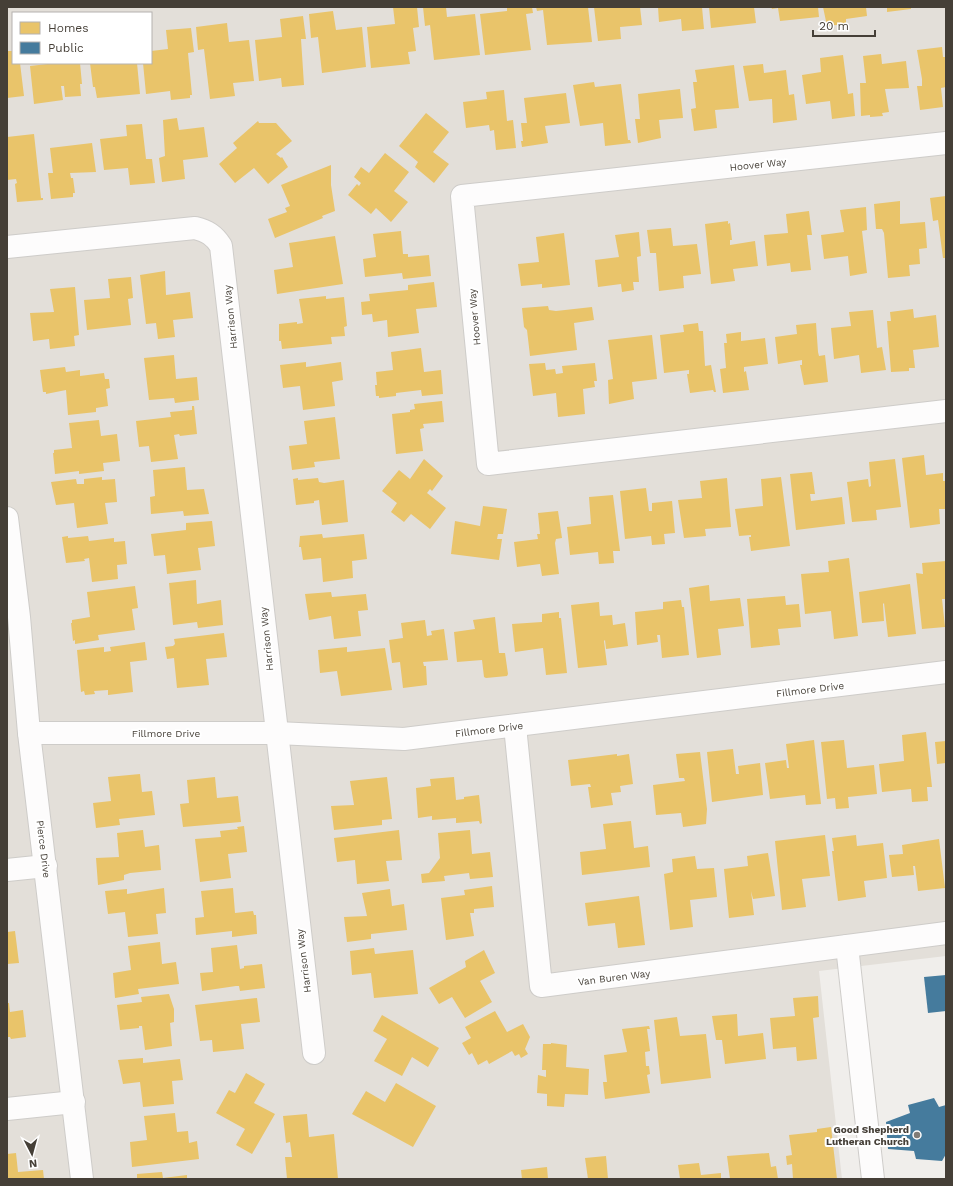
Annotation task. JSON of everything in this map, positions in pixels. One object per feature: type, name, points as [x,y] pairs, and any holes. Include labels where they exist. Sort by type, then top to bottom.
[{"type":"street","name":"Hoover Way","points":[[946,143],[462,196],[488,464],[946,411]]},
{"type":"street","name":"Harrison Way","points":[[7,247],[182,228],[195,228],[209,225],[218,242],[223,257],[314,1053]]},
{"type":"street","name":"Pierce Drive","points":[[7,518],[13,618],[46,866],[82,1179]]},
{"type":"street","name":"Fillmore Drive","points":[[29,734],[277,733],[404,739],[946,672]]},
{"type":"street","name":"Van Buren Way","points":[[515,726],[541,986],[946,934]]},
{"type":"street","points":[[7,870],[46,866]]},
{"type":"street","points":[[847,946],[874,1179]]},
{"type":"street","points":[[7,1109],[74,1102]]},
{"type":"shaded area","points":[[7,7],[946,7],[946,956],[819,971],[842,1179],[7,1179]]},
{"type":"building: Homes","points":[[393,7],[417,7],[419,27],[413,28],[416,51],[408,52],[410,64],[371,68],[367,27],[395,24]]},
{"type":"building: Homes","points":[[423,7],[446,7],[447,17],[475,14],[480,55],[434,60],[430,25],[425,26]]},
{"type":"building: Homes","points":[[507,7],[532,7],[533,13],[526,14],[531,50],[485,55],[480,14],[507,11]]},
{"type":"building: Homes","points":[[536,7],[588,7],[592,42],[547,45],[543,10],[537,11]]},
{"type":"building: Homes","points":[[594,7],[640,7],[642,25],[620,27],[621,39],[598,41]]},
{"type":"building: Homes","points":[[658,7],[702,7],[704,29],[682,31],[681,19],[659,22]]},
{"type":"building: Homes","points":[[709,7],[754,7],[756,23],[711,28]]},
{"type":"building: Homes","points":[[771,7],[818,7],[819,17],[780,21],[778,8],[772,9]]},
{"type":"building: Homes","points":[[823,7],[866,7],[867,16],[846,19],[846,24],[827,26]]},
{"type":"building: Homes","points":[[887,7],[911,7],[911,9],[887,12]]},
{"type":"building: Homes","points":[[333,11],[336,30],[362,27],[366,67],[322,73],[318,37],[311,38],[309,14]]},
{"type":"building: Homes","points":[[303,16],[306,39],[301,39],[304,85],[282,87],[281,78],[259,81],[255,40],[282,37],[280,19]]},
{"type":"building: Homes","points":[[227,23],[229,42],[249,40],[254,81],[233,83],[235,96],[210,99],[204,49],[198,50],[196,27]]},
{"type":"building: Homes","points":[[191,28],[194,52],[188,53],[192,95],[190,95],[190,98],[171,100],[170,91],[146,94],[143,64],[152,64],[152,51],[168,49],[166,30]]},
{"type":"building: Homes","points":[[942,47],[943,57],[946,57],[946,87],[941,88],[943,107],[920,110],[917,86],[922,86],[922,79],[917,50]]},
{"type":"building: Homes","points":[[7,51],[12,51],[12,64],[20,64],[24,96],[7,98]]},
{"type":"building: Homes","points":[[881,54],[882,64],[906,61],[909,88],[885,89],[889,112],[882,113],[883,116],[861,116],[860,83],[866,83],[863,56]]},
{"type":"building: Homes","points":[[843,55],[848,94],[853,93],[855,116],[832,119],[830,101],[806,104],[802,75],[821,72],[820,58]]},
{"type":"building: Homes","points":[[47,64],[80,64],[82,84],[80,84],[81,96],[65,97],[64,86],[61,86],[63,100],[34,104],[30,66]]},
{"type":"building: Homes","points":[[90,64],[137,64],[140,94],[97,98],[95,87],[93,87]]},
{"type":"building: Homes","points":[[763,64],[764,73],[786,70],[789,95],[794,94],[797,120],[773,123],[772,99],[749,101],[743,66]]},
{"type":"building: Homes","points":[[734,65],[739,108],[715,110],[717,128],[694,131],[691,109],[696,108],[693,82],[697,82],[695,70]]},
{"type":"building: Homes","points":[[594,82],[595,87],[621,84],[628,140],[630,140],[631,143],[605,146],[603,123],[580,126],[573,85]]},
{"type":"building: Homes","points":[[680,89],[683,118],[659,120],[661,138],[638,143],[635,119],[640,119],[638,94]]},
{"type":"building: Homes","points":[[504,90],[507,121],[513,120],[516,148],[496,150],[494,130],[490,131],[489,125],[466,128],[463,102],[487,99],[486,92]]},
{"type":"building: Homes","points":[[566,93],[570,123],[545,126],[548,143],[522,147],[521,141],[523,141],[521,123],[527,123],[524,98]]},
{"type":"building: Homes","points":[[426,113],[449,132],[433,152],[449,164],[434,183],[415,167],[418,162],[399,146]]},
{"type":"building: Homes","points":[[177,118],[179,130],[204,127],[208,157],[183,160],[185,179],[162,182],[159,158],[165,156],[163,120]]},
{"type":"building: Homes","points":[[258,121],[259,123],[276,123],[292,141],[276,154],[281,158],[282,157],[288,167],[268,184],[254,168],[235,183],[219,164],[237,148],[233,143]]},
{"type":"building: Homes","points":[[142,124],[146,159],[152,159],[155,183],[130,185],[128,168],[104,170],[100,139],[127,136],[126,125]]},
{"type":"building: Homes","points":[[34,134],[41,198],[43,198],[43,200],[17,202],[15,184],[17,183],[16,179],[7,180],[7,137]]},
{"type":"building: Homes","points":[[92,143],[96,172],[70,173],[71,178],[73,178],[75,193],[73,193],[73,197],[51,199],[48,173],[53,173],[50,148]]},
{"type":"building: Homes","points":[[385,153],[409,172],[394,191],[408,202],[391,222],[376,208],[371,214],[348,195],[357,184],[359,186],[361,183],[354,177],[361,167],[369,173]]},
{"type":"building: Homes","points":[[331,165],[331,185],[335,211],[322,216],[323,218],[275,238],[268,219],[287,212],[285,208],[290,206],[281,185]]},
{"type":"building: Homes","points":[[946,196],[946,258],[943,258],[938,220],[933,221],[930,198]]},
{"type":"building: Homes","points":[[900,201],[900,224],[925,222],[927,248],[919,249],[920,264],[909,265],[910,276],[888,278],[884,233],[882,229],[876,229],[874,204]]},
{"type":"building: Homes","points":[[866,207],[867,230],[862,231],[867,273],[850,276],[848,256],[824,259],[821,235],[844,232],[840,210]]},
{"type":"building: Homes","points":[[809,211],[812,235],[807,235],[811,270],[791,272],[790,263],[767,266],[764,235],[788,233],[786,214]]},
{"type":"building: Homes","points":[[728,221],[728,224],[730,223],[732,240],[730,240],[730,245],[755,241],[758,266],[733,269],[735,281],[711,284],[705,224]]},
{"type":"building: Homes","points":[[671,228],[673,246],[697,244],[701,274],[683,276],[684,288],[659,291],[656,253],[650,253],[647,230]]},
{"type":"building: Homes","points":[[401,231],[403,254],[408,254],[408,257],[429,255],[431,276],[403,279],[402,273],[365,277],[363,259],[376,257],[373,234]]},
{"type":"building: Homes","points":[[639,232],[641,256],[637,257],[639,282],[633,282],[634,290],[622,292],[621,284],[598,287],[595,260],[619,257],[615,235]]},
{"type":"building: Homes","points":[[564,233],[570,285],[542,288],[542,284],[521,286],[518,264],[539,262],[536,237]]},
{"type":"building: Homes","points":[[335,236],[343,284],[277,294],[274,270],[293,267],[289,243]]},
{"type":"building: Homes","points":[[165,271],[166,295],[190,292],[193,318],[173,320],[175,337],[158,339],[156,323],[146,324],[140,275]]},
{"type":"building: Homes","points":[[131,277],[133,298],[128,299],[131,325],[87,330],[84,300],[110,298],[108,279]]},
{"type":"building: Homes","points":[[434,282],[437,307],[416,309],[419,333],[388,337],[387,320],[373,322],[372,314],[362,315],[361,302],[370,301],[369,294],[408,290],[408,285]]},
{"type":"building: Homes","points":[[75,287],[79,335],[74,336],[75,346],[50,349],[49,339],[33,341],[30,313],[54,312],[50,289]]},
{"type":"building: Homes","points":[[326,296],[326,299],[344,297],[347,326],[344,327],[345,336],[331,337],[332,344],[282,349],[281,341],[279,341],[279,324],[297,322],[297,324],[303,323],[299,299]]},
{"type":"building: Homes","points":[[548,306],[549,310],[556,311],[592,307],[594,320],[574,323],[577,350],[530,356],[527,330],[524,327],[522,308]]},
{"type":"building: Homes","points":[[913,309],[914,318],[936,315],[939,347],[913,350],[915,368],[909,368],[909,371],[891,372],[887,321],[891,321],[890,312]]},
{"type":"building: Homes","points":[[873,310],[877,348],[882,347],[886,370],[861,373],[859,355],[834,359],[831,328],[851,326],[849,312]]},
{"type":"building: Homes","points":[[698,323],[699,331],[703,331],[705,366],[711,365],[716,392],[713,390],[690,393],[687,374],[689,374],[689,370],[664,373],[660,335],[684,332],[683,325]]},
{"type":"building: Homes","points":[[816,323],[818,352],[819,356],[825,355],[828,382],[804,385],[800,365],[802,365],[802,360],[778,364],[775,337],[797,334],[796,325]]},
{"type":"building: Homes","points":[[741,332],[741,341],[765,338],[768,364],[744,367],[749,390],[723,393],[720,369],[726,368],[724,343],[727,343],[726,334]]},
{"type":"building: Homes","points":[[652,335],[657,379],[632,382],[634,399],[609,404],[608,380],[613,379],[608,340]]},
{"type":"building: Homes","points":[[421,348],[424,372],[441,370],[443,394],[422,396],[421,390],[396,393],[396,396],[379,398],[379,396],[376,396],[376,372],[393,370],[391,352]]},
{"type":"building: Homes","points":[[174,355],[176,379],[197,377],[199,400],[175,403],[174,398],[149,400],[144,358]]},
{"type":"building: Homes","points":[[306,362],[306,367],[341,362],[343,380],[332,382],[335,406],[303,410],[300,386],[283,388],[280,365]]},
{"type":"building: Homes","points":[[545,363],[546,370],[555,369],[556,374],[563,373],[562,366],[595,363],[597,381],[594,381],[595,387],[583,389],[585,414],[558,417],[556,393],[533,396],[529,364]]},
{"type":"building: Homes","points":[[65,367],[66,372],[80,370],[80,376],[104,373],[105,379],[109,379],[110,388],[106,389],[108,406],[96,408],[96,412],[68,415],[66,390],[46,394],[46,392],[43,392],[40,370]]},
{"type":"building: Homes","points":[[442,401],[444,422],[423,424],[424,428],[420,429],[423,451],[396,454],[392,414],[410,412],[410,410],[415,409],[414,404]]},
{"type":"building: Homes","points":[[192,406],[194,406],[197,434],[180,436],[179,434],[174,435],[178,459],[151,462],[149,446],[139,447],[136,421],[171,417],[170,412],[192,410]]},
{"type":"building: Homes","points":[[335,417],[340,459],[314,462],[315,467],[292,470],[289,446],[307,444],[304,421]]},
{"type":"building: Homes","points":[[99,420],[101,436],[117,434],[120,461],[103,463],[104,471],[79,474],[79,471],[55,474],[54,450],[72,448],[69,423]]},
{"type":"building: Homes","points":[[924,455],[926,475],[943,473],[943,481],[946,481],[946,509],[939,509],[940,524],[910,528],[902,458]]},
{"type":"building: Homes","points":[[424,459],[443,476],[432,491],[430,489],[427,493],[446,508],[430,529],[411,514],[404,522],[391,512],[397,503],[382,491],[399,470],[410,479]]},
{"type":"building: Homes","points":[[895,459],[901,507],[876,510],[877,520],[852,522],[847,482],[868,479],[869,487],[871,486],[869,462]]},
{"type":"building: Homes","points":[[185,467],[187,490],[204,489],[209,514],[184,516],[183,511],[151,514],[150,497],[155,496],[153,470]]},
{"type":"building: Homes","points":[[812,472],[815,494],[810,494],[811,501],[842,497],[845,524],[796,530],[790,474]]},
{"type":"building: Homes","points":[[102,477],[102,480],[115,479],[117,502],[105,503],[108,524],[77,528],[74,503],[56,505],[51,482],[76,479],[77,484],[84,484],[84,479]]},
{"type":"building: Homes","points":[[781,477],[790,546],[751,551],[749,537],[751,537],[751,535],[739,536],[735,509],[763,506],[761,479]]},
{"type":"building: Homes","points":[[298,478],[298,480],[318,478],[319,482],[324,483],[344,480],[348,522],[322,525],[319,500],[314,501],[314,503],[296,505],[293,479]]},
{"type":"building: Homes","points":[[727,478],[731,527],[705,529],[706,536],[684,538],[678,500],[702,498],[700,481]]},
{"type":"building: Homes","points":[[646,488],[649,511],[652,511],[652,503],[672,501],[675,533],[664,534],[665,544],[652,545],[651,536],[625,539],[620,491]]},
{"type":"building: Homes","points":[[613,495],[620,551],[613,551],[614,563],[599,564],[598,552],[570,555],[567,527],[591,524],[589,497]]},
{"type":"building: Homes","points":[[483,506],[507,509],[503,534],[498,534],[497,539],[502,539],[499,560],[451,554],[455,521],[480,526]]},
{"type":"building: Homes","points":[[558,511],[562,538],[556,539],[555,543],[559,574],[542,576],[540,564],[517,567],[514,542],[538,539],[537,534],[540,534],[538,513]]},
{"type":"building: Homes","points":[[212,521],[215,546],[198,548],[201,570],[167,574],[165,555],[154,556],[151,534],[186,530],[186,523]]},
{"type":"building: Homes","points":[[322,534],[323,538],[364,534],[367,559],[352,561],[353,578],[323,582],[321,558],[303,560],[301,547],[299,547],[300,536]]},
{"type":"building: Homes","points":[[68,536],[68,538],[88,536],[89,541],[114,538],[114,542],[125,541],[127,564],[117,565],[118,579],[92,582],[89,558],[84,559],[85,561],[66,563],[62,537]]},
{"type":"building: Homes","points":[[849,558],[858,636],[834,639],[831,611],[805,614],[801,574],[829,572],[828,561]]},
{"type":"building: Homes","points":[[946,561],[946,599],[942,599],[945,627],[922,629],[916,573],[923,574],[922,563]]},
{"type":"building: Homes","points":[[196,580],[197,604],[221,600],[223,625],[198,628],[197,622],[173,625],[169,583]]},
{"type":"building: Homes","points":[[910,584],[916,634],[888,637],[884,603],[884,621],[862,623],[859,592]]},
{"type":"building: Homes","points":[[709,585],[710,601],[740,598],[744,626],[718,629],[721,655],[697,658],[689,588]]},
{"type":"building: Homes","points":[[135,586],[138,608],[132,609],[135,630],[98,635],[99,640],[75,644],[75,640],[73,641],[71,623],[72,620],[90,617],[87,592]]},
{"type":"building: Homes","points":[[331,592],[332,597],[366,594],[368,610],[358,611],[361,636],[334,639],[331,616],[309,620],[305,594]]},
{"type":"building: Homes","points":[[785,596],[786,605],[799,604],[801,627],[778,629],[780,645],[751,648],[747,599]]},
{"type":"building: Homes","points":[[681,600],[682,607],[684,607],[689,655],[662,658],[660,635],[657,635],[658,642],[637,645],[635,612],[663,609],[663,602]]},
{"type":"building: Homes","points":[[599,602],[600,616],[612,615],[613,625],[625,623],[628,646],[606,649],[605,640],[607,665],[578,668],[571,605]]},
{"type":"building: Homes","points":[[559,612],[559,618],[561,618],[567,673],[546,675],[543,648],[515,652],[512,624],[542,622],[542,614]]},
{"type":"building: Homes","points":[[495,617],[499,653],[505,653],[508,674],[507,676],[486,678],[484,677],[482,660],[457,662],[454,632],[475,629],[473,620]]},
{"type":"building: Homes","points":[[425,620],[427,636],[432,635],[431,631],[444,629],[448,660],[423,662],[424,666],[426,666],[427,685],[403,688],[400,662],[392,663],[389,640],[403,638],[401,623]]},
{"type":"building: Homes","points":[[224,633],[227,657],[206,659],[209,685],[177,688],[174,658],[167,659],[165,647],[173,646],[175,644],[174,639]]},
{"type":"building: Homes","points":[[145,642],[147,660],[130,662],[133,692],[108,695],[108,690],[94,691],[95,694],[85,695],[84,691],[81,692],[77,650],[104,647],[104,652],[111,651],[110,647]]},
{"type":"building: Homes","points":[[347,647],[347,652],[385,648],[392,690],[341,696],[337,671],[320,673],[318,650]]},
{"type":"building: Homes","points":[[926,732],[932,787],[927,787],[928,801],[912,802],[911,789],[882,792],[879,764],[904,761],[902,735]]},
{"type":"building: Homes","points":[[814,740],[821,804],[806,805],[805,795],[770,799],[765,763],[786,760],[787,768],[789,768],[786,744]]},
{"type":"building: Homes","points":[[844,740],[847,768],[874,765],[877,794],[848,797],[849,808],[836,809],[835,798],[827,799],[821,742]]},
{"type":"building: Homes","points":[[946,741],[946,763],[937,764],[935,742]]},
{"type":"building: Homes","points":[[733,749],[736,774],[739,774],[738,766],[760,763],[763,795],[712,802],[707,752]]},
{"type":"building: Homes","points":[[700,752],[707,809],[706,824],[683,827],[681,813],[656,815],[653,785],[685,781],[684,778],[679,778],[676,754]]},
{"type":"building: Homes","points":[[617,754],[617,756],[629,754],[633,784],[620,786],[621,792],[611,793],[613,805],[591,808],[588,787],[591,787],[590,784],[571,786],[568,760]]},
{"type":"building: Homes","points":[[140,774],[142,792],[152,791],[155,815],[119,819],[120,825],[96,828],[93,803],[111,801],[108,777]]},
{"type":"building: Homes","points":[[215,777],[217,798],[238,796],[241,822],[183,827],[180,804],[189,803],[187,780]]},
{"type":"building: Homes","points":[[387,777],[392,819],[382,820],[382,825],[334,830],[331,806],[354,805],[350,781]]},
{"type":"building: Homes","points":[[454,777],[456,800],[464,799],[464,797],[479,795],[482,823],[480,824],[479,821],[456,823],[456,818],[432,820],[432,816],[418,818],[416,788],[431,786],[430,779]]},
{"type":"building: Homes","points":[[631,821],[634,848],[648,846],[650,867],[582,875],[580,852],[606,849],[603,824]]},
{"type":"building: Homes","points":[[244,826],[247,852],[228,854],[231,878],[200,882],[195,839],[221,837],[220,831],[238,829],[237,827]]},
{"type":"building: Homes","points":[[143,830],[145,847],[159,845],[161,870],[130,873],[124,875],[124,880],[98,885],[96,858],[119,857],[117,833]]},
{"type":"building: Homes","points":[[399,830],[402,860],[386,861],[389,881],[357,884],[355,860],[337,862],[334,838]]},
{"type":"building: Homes","points":[[470,830],[472,854],[490,852],[493,877],[470,879],[469,873],[444,876],[445,881],[422,883],[421,874],[429,873],[440,858],[438,833]]},
{"type":"building: Homes","points":[[825,835],[830,876],[802,879],[806,907],[782,910],[775,841]]},
{"type":"building: Homes","points":[[856,835],[857,846],[883,843],[887,878],[864,881],[866,897],[838,901],[832,851],[834,851],[832,838]]},
{"type":"building: Homes","points":[[939,839],[945,888],[918,891],[915,866],[913,866],[914,875],[892,877],[889,855],[903,854],[902,845]]},
{"type":"building: Homes","points":[[768,853],[775,896],[753,899],[751,891],[754,915],[729,918],[724,869],[748,866],[747,856]]},
{"type":"building: Homes","points":[[695,856],[697,869],[714,868],[717,897],[690,900],[693,927],[670,930],[664,874],[673,872],[672,859]]},
{"type":"building: Homes","points":[[492,886],[494,907],[474,909],[474,913],[470,913],[474,936],[446,940],[441,898],[465,895],[464,890]]},
{"type":"building: Homes","points":[[164,888],[166,913],[156,914],[158,934],[128,937],[125,912],[108,914],[105,891],[127,889],[127,894]]},
{"type":"building: Homes","points":[[233,888],[235,913],[253,911],[254,915],[256,915],[257,934],[232,937],[232,931],[196,935],[195,918],[204,917],[201,891]]},
{"type":"building: Homes","points":[[390,889],[392,906],[404,904],[407,930],[371,934],[371,939],[347,942],[344,917],[367,916],[362,893]]},
{"type":"building: Homes","points":[[639,896],[645,945],[618,948],[615,923],[588,926],[585,903]]},
{"type":"building: Homes","points":[[15,931],[19,963],[7,964],[7,932]]},
{"type":"building: Homes","points":[[160,942],[162,964],[176,962],[179,984],[138,989],[139,994],[115,998],[113,973],[131,970],[128,946]]},
{"type":"building: Homes","points":[[237,945],[240,969],[244,968],[244,966],[262,964],[265,988],[240,991],[239,986],[236,986],[202,991],[200,973],[213,972],[211,948]]},
{"type":"building: Homes","points":[[374,948],[375,954],[413,950],[418,994],[374,998],[371,973],[352,975],[350,951]]},
{"type":"building: Homes","points":[[484,950],[495,973],[480,981],[492,1002],[465,1018],[452,997],[439,1004],[429,988],[466,967],[465,961]]},
{"type":"building: Homes","points":[[169,994],[174,1009],[174,1022],[170,1023],[172,1046],[145,1050],[142,1026],[139,1026],[139,1028],[120,1030],[117,1005],[142,1002],[141,997]]},
{"type":"building: Homes","points":[[818,996],[819,1017],[813,1018],[817,1059],[797,1061],[796,1047],[773,1049],[770,1018],[795,1016],[793,998]]},
{"type":"building: Homes","points":[[257,998],[260,1022],[241,1024],[244,1049],[213,1052],[212,1040],[200,1041],[195,1005]]},
{"type":"building: Homes","points":[[7,1003],[9,1003],[10,1012],[23,1010],[26,1037],[11,1039],[10,1037],[7,1037]]},
{"type":"building: Homes","points":[[495,1011],[507,1032],[523,1024],[530,1037],[525,1049],[528,1054],[521,1058],[519,1054],[515,1056],[512,1051],[489,1064],[487,1060],[478,1065],[472,1053],[469,1055],[462,1043],[471,1038],[465,1027]]},
{"type":"building: Homes","points":[[737,1014],[738,1036],[763,1033],[766,1059],[725,1064],[722,1040],[716,1040],[712,1016]]},
{"type":"building: Homes","points":[[382,1015],[439,1048],[428,1067],[412,1057],[402,1076],[374,1061],[387,1039],[373,1031]]},
{"type":"building: Homes","points":[[677,1017],[680,1036],[706,1034],[711,1078],[661,1084],[654,1020]]},
{"type":"building: Homes","points":[[649,1026],[650,1029],[647,1029],[650,1051],[645,1052],[646,1066],[649,1066],[650,1074],[647,1075],[650,1093],[605,1099],[603,1082],[607,1082],[604,1055],[627,1052],[622,1029]]},
{"type":"building: Homes","points":[[551,1043],[567,1045],[566,1067],[589,1069],[588,1095],[565,1094],[564,1107],[547,1106],[547,1094],[537,1093],[538,1075],[546,1077],[546,1070],[542,1070],[543,1044]]},
{"type":"building: Homes","points":[[143,1058],[143,1063],[180,1059],[183,1080],[172,1081],[174,1104],[143,1107],[140,1082],[123,1084],[118,1060]]},
{"type":"building: Homes","points":[[246,1073],[265,1084],[254,1103],[275,1114],[252,1154],[236,1145],[245,1129],[216,1113],[229,1090],[235,1093]]},
{"type":"building: Homes","points":[[396,1083],[436,1106],[413,1147],[352,1114],[366,1091],[385,1102]]},
{"type":"building: Homes","points":[[175,1113],[177,1132],[188,1131],[189,1143],[197,1141],[199,1159],[132,1167],[130,1142],[147,1140],[144,1116]]},
{"type":"building: Homes","points":[[307,1114],[309,1137],[334,1134],[338,1179],[287,1179],[285,1157],[292,1157],[290,1142],[286,1143],[283,1116]]},
{"type":"building: Homes","points":[[831,1127],[837,1179],[793,1179],[792,1164],[787,1165],[786,1156],[792,1155],[789,1135],[817,1132],[817,1129]]},
{"type":"building: Homes","points":[[16,1153],[18,1172],[43,1170],[44,1179],[7,1179],[7,1154]]},
{"type":"building: Homes","points":[[769,1153],[771,1167],[776,1166],[778,1179],[730,1179],[727,1156]]},
{"type":"building: Homes","points":[[606,1156],[608,1179],[588,1179],[585,1158]]},
{"type":"building: Homes","points":[[699,1163],[701,1175],[721,1173],[721,1179],[680,1179],[678,1165]]},
{"type":"building: Homes","points":[[547,1167],[548,1179],[522,1179],[521,1170]]},
{"type":"building: Homes","points":[[162,1172],[163,1178],[187,1175],[187,1179],[137,1179],[137,1174]]},
{"type":"building: Public","points":[[946,975],[946,1011],[928,1013],[924,977]]},
{"type":"building: Public","name":"Good Shepherd Lutheran Church","points":[[934,1098],[939,1107],[946,1105],[946,1154],[942,1161],[916,1159],[914,1151],[888,1149],[886,1122],[910,1113],[908,1105]]},
{"type":"place","name":"Good Shepherd Lutheran Church","points":[[917,1135]]}]
